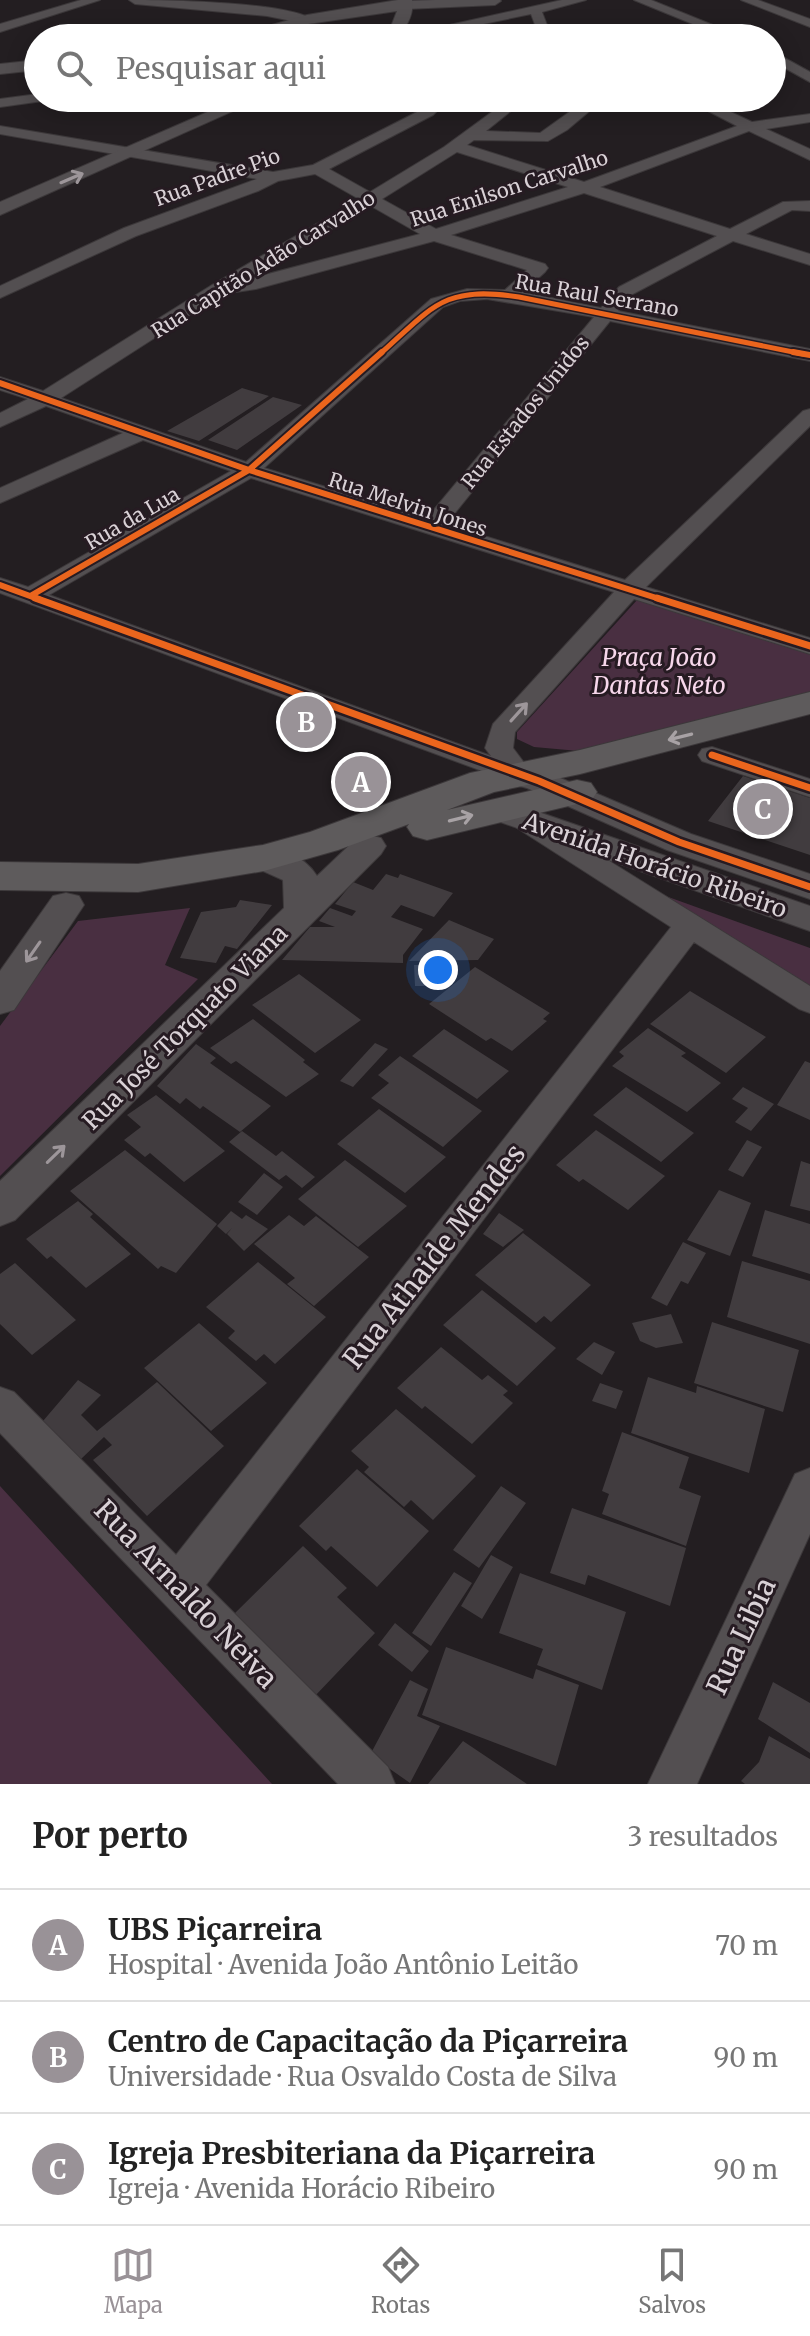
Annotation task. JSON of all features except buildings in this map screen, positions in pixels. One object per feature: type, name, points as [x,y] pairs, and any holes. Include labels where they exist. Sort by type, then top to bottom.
[{"type":"main road","points":[[0,876],[288,880],[324,841],[484,782],[520,776],[810,703]]},
{"type":"main road","points":[[0,905],[66,905],[288,880],[369,846],[433,826],[511,814],[569,794],[810,728]]},
{"type":"street","points":[[0,28],[94,0]]},
{"type":"street","points":[[135,0],[247,10],[307,20]]},
{"type":"street","points":[[247,10],[271,0]]},
{"type":"street","points":[[293,24],[405,3],[514,0]]},
{"type":"street","points":[[464,24],[580,0]]},
{"type":"street","points":[[640,0],[703,24]]},
{"type":"street","points":[[747,0],[810,23]]},
{"type":"street","points":[[400,24],[406,11],[405,3]]},
{"type":"street","points":[[535,9],[541,24]]},
{"type":"street","points":[[0,15],[24,20]]},
{"type":"street","points":[[786,63],[810,78]]},
{"type":"street","points":[[0,69],[24,66]]},
{"type":"street","points":[[0,103],[24,100]]},
{"type":"street","points":[[0,209],[222,112]]},
{"type":"street","name":"Rua Padre Pio","points":[[0,293],[107,242],[252,188],[273,177],[317,169],[428,112]]},
{"type":"street","name":"Rua Capitão Adão Carvalho","points":[[0,421],[50,398],[218,289],[455,146],[501,112]]},
{"type":"street","points":[[470,135],[543,138],[581,112]]},
{"type":"street","points":[[718,112],[810,155]]},
{"type":"street","name":"Rua Enilson Carvalho","points":[[218,289],[265,282],[436,236],[589,186],[747,127],[810,118]]},
{"type":"street","points":[[0,130],[273,177]]},
{"type":"street","points":[[8,149],[33,137]]},
{"type":"street","points":[[455,146],[589,186],[810,260]]},
{"type":"street","points":[[317,169],[436,236],[539,268],[510,295]]},
{"type":"street","name":"Rua Estados Unidos","points":[[431,528],[625,291],[789,205],[810,206]]},
{"type":"street","name":"Rua Raul Serrano","points":[[249,470],[437,303],[455,295],[473,292],[510,295],[810,355]]},
{"type":"street","name":"Rua Melvin Jones","points":[[0,383],[249,470],[810,646]]},
{"type":"street","points":[[520,776],[499,748],[502,730],[630,589],[810,415]]},
{"type":"street","points":[[0,496],[143,432]]},
{"type":"street","name":"Rua da Lua","points":[[32,595],[249,470]]},
{"type":"street","points":[[0,585],[520,776]]},
{"type":"street","points":[[712,755],[810,788]]},
{"type":"street","name":"Avenida Horácio Ribeiro","points":[[520,776],[679,842],[810,887]]},
{"type":"street","points":[[511,814],[810,1001]]},
{"type":"street","name":"Avenida Horácio Ribeiro","points":[[511,814],[810,919]]},
{"type":"street","name":"Rua José Torquato Viana","points":[[0,1208],[191,1024],[288,880]]},
{"type":"street","points":[[0,1000],[66,905]]},
{"type":"street","name":"Rua Athaide Mendes","points":[[178,1587],[689,926]]},
{"type":"street","name":"Rua Arnaldo Neiva","points":[[0,1405],[371,1784]]},
{"type":"street","name":"Rua Libia","points":[[672,1784],[810,1488]]},
{"type":"green space","name":"Praça João Dantas Neto","points":[[638,599],[810,654],[810,696],[590,752],[534,747],[517,739],[517,732]]},
{"type":"green space","points":[[649,890],[810,948],[810,990]]},
{"type":"green space","points":[[190,908],[165,965],[198,979],[0,1176],[0,1026],[78,921]]},
{"type":"green space","points":[[0,1486],[272,1784],[0,1784]]},
{"type":"cycle path","points":[[32,595],[249,470],[437,303],[447,299],[477,293],[508,295],[810,355]]},
{"type":"cycle path","points":[[0,383],[249,470],[810,646]]},
{"type":"cycle path","points":[[0,585],[539,781],[679,842],[810,887]]},
{"type":"cycle path","points":[[712,755],[810,788]]},
{"type":"place","name":"Centro de Capacitação da Piçarreira","points":[[306,722]]},
{"type":"place","name":"UBS Piçarreira","points":[[361,782]]},
{"type":"place","name":"Igreja Presbiteriana da Piçarreira","points":[[763,809]]}]
